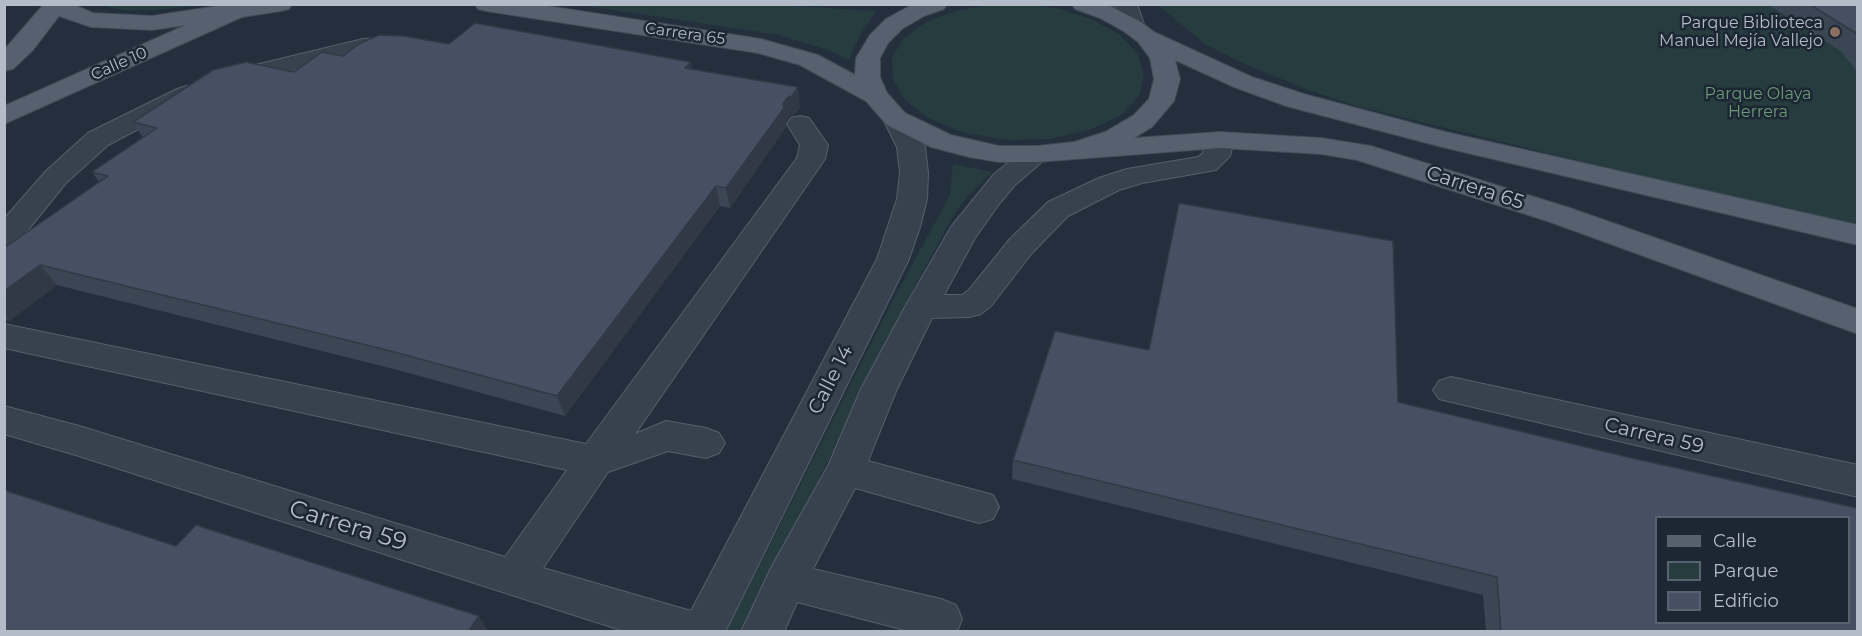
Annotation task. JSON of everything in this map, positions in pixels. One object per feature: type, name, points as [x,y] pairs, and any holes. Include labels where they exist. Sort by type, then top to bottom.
[{"type":"main road","points":[[4,64],[24,45],[56,5],[70,13],[91,20],[152,23],[281,4]]},
{"type":"main road","name":"Carrera 65","points":[[486,4],[761,46],[809,60],[875,96]]},
{"type":"main road","points":[[936,4],[916,11],[894,24],[878,40],[868,58],[867,77],[875,96],[897,119],[941,141],[969,149],[999,153],[1036,154],[1077,150],[1115,138],[1143,122],[1161,101],[1167,79],[1162,57],[1135,23]]},
{"type":"main road","name":"Carrera 65","points":[[1083,4],[1135,23],[1243,82],[1295,100],[1442,139],[1857,235]]},
{"type":"main road","name":"Calle 10","points":[[4,116],[234,12]]},
{"type":"main road","name":"Carrera 65","points":[[1077,150],[1220,140],[1321,146],[1361,152],[1560,215],[1857,322]]},
{"type":"street","points":[[4,239],[56,177],[98,139],[169,102],[214,82],[363,46],[418,45]]},
{"type":"street","name":"Calle 14","points":[[703,632],[863,318],[905,227],[912,199],[914,173],[911,147],[897,119]]},
{"type":"street","points":[[514,578],[811,159],[814,145],[800,124]]},
{"type":"street","points":[[921,307],[969,306],[980,298],[1021,246],[1058,209],[1109,184],[1137,175],[1206,164],[1216,156],[1220,140]]},
{"type":"street","points":[[762,632],[786,581],[845,470],[879,389],[962,234],[1004,180],[1036,154]]},
{"type":"street","points":[[4,336],[595,461],[636,449],[666,436],[706,443]]},
{"type":"street","name":"Carrera 59","points":[[1452,390],[1857,481]]},
{"type":"street","name":"Carrera 59","points":[[4,420],[79,441],[693,632]]},
{"type":"street","points":[[845,470],[979,507]]},
{"type":"street","points":[[786,581],[941,619]]},
{"type":"green space","points":[[1025,4],[1061,9],[1093,20],[1120,35],[1138,54],[1144,75],[1139,96],[1120,116],[1089,130],[1050,139],[1007,140],[965,133],[930,119],[905,100],[893,79],[892,57],[904,38],[926,22],[955,11],[989,5]]},
{"type":"green space","points":[[100,5],[204,5],[154,10],[123,10]]},
{"type":"green space","points":[[580,5],[777,5],[877,11],[861,33],[849,60],[831,51],[779,35]]},
{"type":"green space","name":"Parque Olaya Herrera","points":[[1158,5],[1857,5],[1857,226],[1763,206],[1356,106],[1303,88],[1206,45]]},
{"type":"green space","points":[[953,164],[992,172],[967,197],[955,213],[906,303],[744,631],[726,632],[893,300],[950,195]]},
{"type":"building","points":[[1809,4],[1857,4],[1857,35],[1856,33]]},
{"type":"building","points":[[475,23],[691,62],[685,68],[798,87],[792,96],[787,98],[783,104],[784,108],[726,188],[716,186],[557,396],[383,349],[40,265],[4,291],[4,248],[108,176],[92,172],[157,128],[133,122],[213,70],[246,62],[294,72],[322,52],[343,56],[359,44],[379,35],[404,36],[449,44]]},
{"type":"building","points":[[1179,203],[1393,241],[1398,402],[1632,458],[1857,508],[1857,632],[1501,632],[1497,577],[1013,460],[1055,331],[1149,350]]},
{"type":"building","points":[[4,490],[176,546],[196,525],[479,616],[468,632],[4,632]]},
{"type":"place","name":"Parque Biblioteca Manuel Mejía Vallejo","points":[[1835,32]]}]
